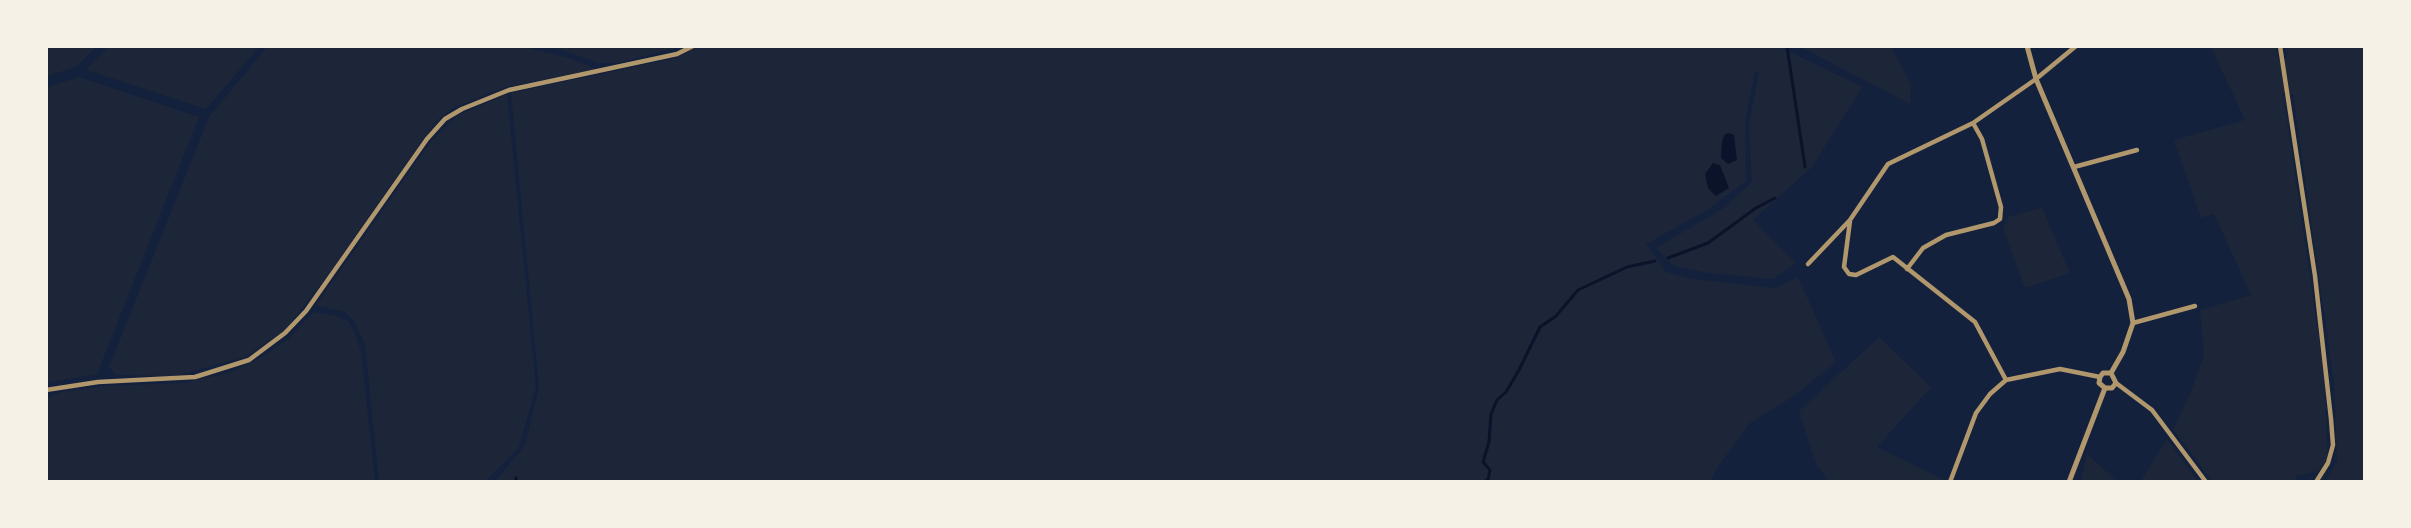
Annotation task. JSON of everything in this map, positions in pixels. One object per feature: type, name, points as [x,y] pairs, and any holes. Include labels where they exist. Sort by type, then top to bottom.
[{"type":"street","points":[[46,390],[98,382],[195,377],[249,360],[285,333],[306,311],[427,139],[445,119],[462,109],[508,90],[677,54],[693,46]]},
{"type":"street","points":[[2027,46],[2036,79],[2129,299],[2133,323],[2123,352],[2111,373]]},
{"type":"street","points":[[1808,264],[1850,220],[1888,164],[1974,123],[2036,79],[2076,46]]},
{"type":"street","points":[[2280,46],[2317,287],[2331,419],[2333,446],[2328,463],[2316,482]]},
{"type":"street","points":[[1907,269],[1923,248],[1946,235],[1994,223],[2000,219],[2001,207],[1982,139],[1974,123]]},
{"type":"street","points":[[2074,167],[2137,150]]},
{"type":"street","points":[[1850,220],[1844,267],[1849,274],[1856,274],[1893,257],[1975,322],[1997,367],[2006,380]]},
{"type":"street","points":[[2133,323],[2195,306]]},
{"type":"street","points":[[1950,482],[1976,413],[1990,394],[2006,380],[2060,369],[2100,378]]},
{"type":"street","points":[[2111,373],[2103,373],[2099,383],[2104,388],[2112,388],[2116,383]]},
{"type":"street","points":[[2111,373],[2116,383],[2152,410],[2206,482]]},
{"type":"street","points":[[2069,482],[2104,388]]},
{"type":"shaded area","points":[[47,46],[96,47],[76,67],[47,76]]},
{"type":"shaded area","points":[[699,46],[1778,46],[1862,87],[1812,167],[1753,220],[1796,263],[1773,279],[1708,273],[1674,266],[1656,248],[1724,208],[1752,182],[1749,124],[1759,73],[1755,71],[1745,123],[1746,181],[1707,210],[1646,244],[1666,272],[1691,279],[1776,288],[1798,277],[1836,362],[1791,398],[1750,423],[1717,468],[1711,481],[494,482],[526,442],[539,386],[511,93],[676,58]]},
{"type":"shaded area","points":[[108,47],[259,47],[206,109],[86,70]]},
{"type":"shaded area","points":[[267,47],[525,47],[570,58],[596,69],[506,87],[453,108],[436,121],[325,279],[284,331],[245,357],[174,376],[116,375],[109,367],[209,117]]},
{"type":"shaded area","points":[[553,47],[681,47],[617,63],[599,63]]},
{"type":"shaded area","points":[[1801,47],[1891,47],[1911,84],[1910,104]]},
{"type":"shaded area","points":[[2211,47],[2276,47],[2278,60],[2287,58],[2286,47],[2364,47],[2364,481],[2326,481],[2337,461],[2334,383],[2293,94],[2283,93],[2324,373],[2328,463],[2317,471],[2296,476],[2296,481],[2212,481],[2173,429],[2190,394],[2204,355],[2200,310],[2251,295],[2214,214],[2201,218],[2174,140],[2245,120]]},
{"type":"shaded area","points":[[79,77],[199,117],[97,374],[47,383],[47,87]]},
{"type":"shaded area","points":[[507,94],[536,387],[519,447],[486,481],[379,481],[365,344],[354,321],[345,312],[316,305],[429,144],[457,116]]},
{"type":"shaded area","points":[[1725,134],[1734,135],[1737,160],[1728,164],[1721,158],[1722,141]]},
{"type":"shaded area","points":[[1713,163],[1720,165],[1729,188],[1716,196],[1708,188],[1705,174]]},
{"type":"shaded area","points":[[2042,208],[2070,273],[2025,288],[2003,229],[2008,217]]},
{"type":"shaded area","points":[[313,312],[337,316],[349,322],[356,336],[361,352],[375,481],[47,481],[47,397],[61,392],[103,386],[183,383],[228,373],[259,359],[290,338]]},
{"type":"shaded area","points":[[1879,337],[1931,387],[1877,447],[1946,481],[1829,481],[1816,464],[1799,411]]},
{"type":"shaded area","points":[[2167,439],[2198,481],[2141,481]]},
{"type":"shaded area","points":[[2087,454],[2117,481],[2081,481]]},
{"type":"waterway","points":[[1787,46],[1805,167]]},
{"type":"waterway","points":[[1668,258],[1708,243],[1756,208],[1775,198]]},
{"type":"waterway","points":[[1483,482],[1488,480],[1490,470],[1483,462],[1489,442],[1491,414],[1497,400],[1506,392],[1519,370],[1540,327],[1556,316],[1578,290],[1627,267],[1655,261]]},
{"type":"waterway","points":[[516,478],[517,482]]}]
